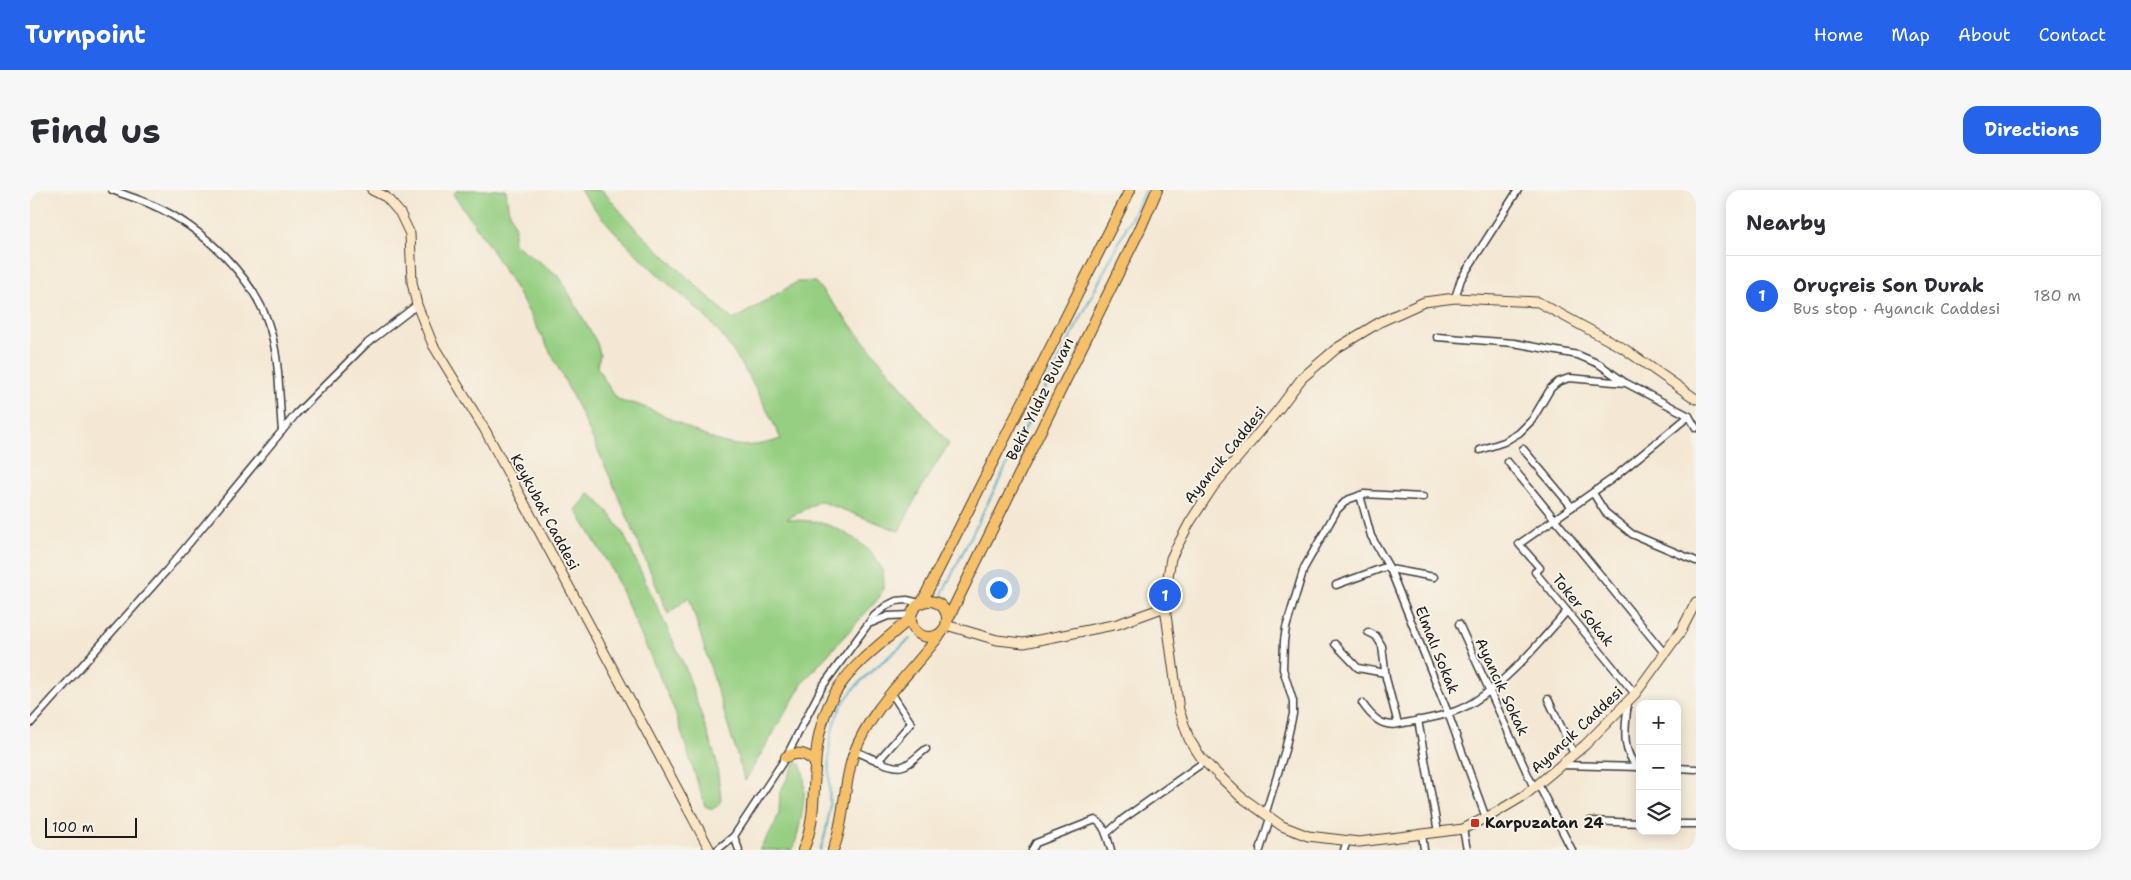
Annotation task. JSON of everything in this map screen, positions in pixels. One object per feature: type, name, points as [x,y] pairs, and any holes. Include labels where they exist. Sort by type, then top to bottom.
[{"type":"main road","name":"Bekir Yıldız Bulvarı","points":[[921,603],[1130,190]]},
{"type":"main road","name":"Bekir Yıldız Bulvarı","points":[[833,850],[842,823],[847,779],[855,751],[868,725],[945,626],[1140,229],[1157,190]]},
{"type":"main road","points":[[803,850],[813,817],[815,763],[822,720],[838,686],[859,661],[912,617],[921,603],[932,601],[945,609],[945,626],[931,637],[923,636],[914,628],[912,617]]},
{"type":"main road","points":[[786,757],[800,753],[815,763]]},
{"type":"street","points":[[112,190],[152,205],[184,224],[214,248],[248,283],[262,308],[272,333],[282,431]]},
{"type":"street","name":"Keykubat Caddesi","points":[[372,190],[386,197],[400,212],[410,234],[412,282],[417,305],[433,345],[485,430],[710,850]]},
{"type":"street","points":[[1455,298],[1461,279],[1518,190]]},
{"type":"street","name":"Ayancık Caddesi","points":[[1696,399],[1623,348],[1538,302],[1455,298],[1424,302],[1380,322],[1337,348],[1302,378],[1213,487],[1190,522],[1171,558],[1165,607],[1181,717],[1189,739],[1204,762],[1230,787],[1267,817],[1297,833],[1346,846],[1359,842],[1463,829],[1486,818],[1536,786],[1574,754],[1631,698],[1665,654],[1696,602]]},
{"type":"street","points":[[30,724],[174,562],[296,414],[365,345],[417,305]]},
{"type":"street","points":[[1437,337],[1514,343],[1578,355],[1599,364],[1626,383],[1689,416],[1696,428]]},
{"type":"street","points":[[1480,450],[1504,442],[1519,433],[1532,420],[1551,388],[1562,380],[1573,378],[1626,383]]},
{"type":"street","points":[[1554,520],[1593,492],[1689,416]]},
{"type":"street","points":[[1523,449],[1572,507]]},
{"type":"street","points":[[1508,462],[1665,654]]},
{"type":"street","points":[[1593,492],[1605,512],[1632,534],[1696,561]]},
{"type":"street","points":[[1260,850],[1294,714],[1293,701],[1284,669],[1286,628],[1304,568],[1340,506],[1347,500],[1360,495],[1395,494],[1423,497]]},
{"type":"street","name":"Elmalı Sokak","points":[[1360,495],[1371,536],[1389,567],[1448,713],[1486,818]]},
{"type":"street","name":"Toker Sokak","points":[[1554,520],[1519,544],[1540,568],[1535,572],[1567,611],[1631,698]]},
{"type":"street","points":[[1336,585],[1389,567],[1434,577]]},
{"type":"street","points":[[717,850],[734,836],[786,757],[822,688],[868,625],[878,613],[891,603],[907,600],[921,603]]},
{"type":"street","points":[[945,626],[997,640],[1031,642],[1118,624],[1165,607]]},
{"type":"street","points":[[1362,703],[1379,722],[1390,725],[1448,713],[1472,703],[1490,690],[1520,662],[1567,611]]},
{"type":"street","points":[[868,625],[884,617],[912,617]]},
{"type":"street","name":"Ayancık Sokak","points":[[1459,624],[1536,786],[1572,850]]},
{"type":"street","points":[[1368,632],[1376,636],[1382,646],[1385,673],[1398,724]]},
{"type":"street","points":[[1335,644],[1358,668],[1385,673]]},
{"type":"street","points":[[878,761],[911,724],[892,694]]},
{"type":"street","points":[[1631,698],[1626,746],[1631,759],[1636,765]]},
{"type":"street","points":[[1548,699],[1574,754]]},
{"type":"street","points":[[1418,720],[1438,832]]},
{"type":"street","points":[[855,751],[893,768],[902,767],[926,749]]},
{"type":"street","points":[[1106,834],[1123,819],[1204,762]]},
{"type":"street","points":[[1562,765],[1636,767]]},
{"type":"street","points":[[1681,768],[1696,769]]},
{"type":"street","points":[[1032,850],[1036,843],[1093,820],[1099,821],[1111,850]]},
{"type":"street","points":[[1590,821],[1636,823]]},
{"type":"street","points":[[1681,824],[1696,824]]},
{"type":"street","points":[[1463,829],[1467,850]]},
{"type":"street","points":[[1422,834],[1424,850]]},
{"type":"street","points":[[734,836],[739,850]]},
{"type":"green space","points":[[458,190],[506,190],[508,207],[515,228],[513,243],[559,276],[597,343],[600,355],[597,367],[612,392],[620,401],[636,404],[654,411],[700,434],[729,444],[761,444],[781,439],[759,394],[742,365],[713,325],[632,249],[599,214],[580,190],[602,190],[635,228],[733,320],[797,282],[815,282],[949,444],[923,484],[899,531],[820,501],[787,519],[825,524],[836,528],[860,543],[878,563],[883,574],[883,586],[878,599],[804,681],[745,781],[689,597],[668,614],[622,505],[573,397],[517,292],[453,194]]},
{"type":"green space","points":[[590,493],[611,515],[624,535],[685,667],[716,759],[721,798],[716,807],[705,806],[674,709],[612,570],[576,510]]},
{"type":"green space","points":[[799,763],[803,770],[804,792],[801,819],[793,850],[759,850],[774,826],[779,813],[780,792],[795,764]]},
{"type":"waterway","points":[[942,594],[1145,190]]},
{"type":"waterway","points":[[820,850],[828,820],[830,744],[834,724],[841,707],[863,679],[910,639]]},
{"type":"place","name":"Oruçreis Son Durak","points":[[1165,595]]},
{"type":"place","name":"Karpuzatan 24","points":[[1475,823]]}]
